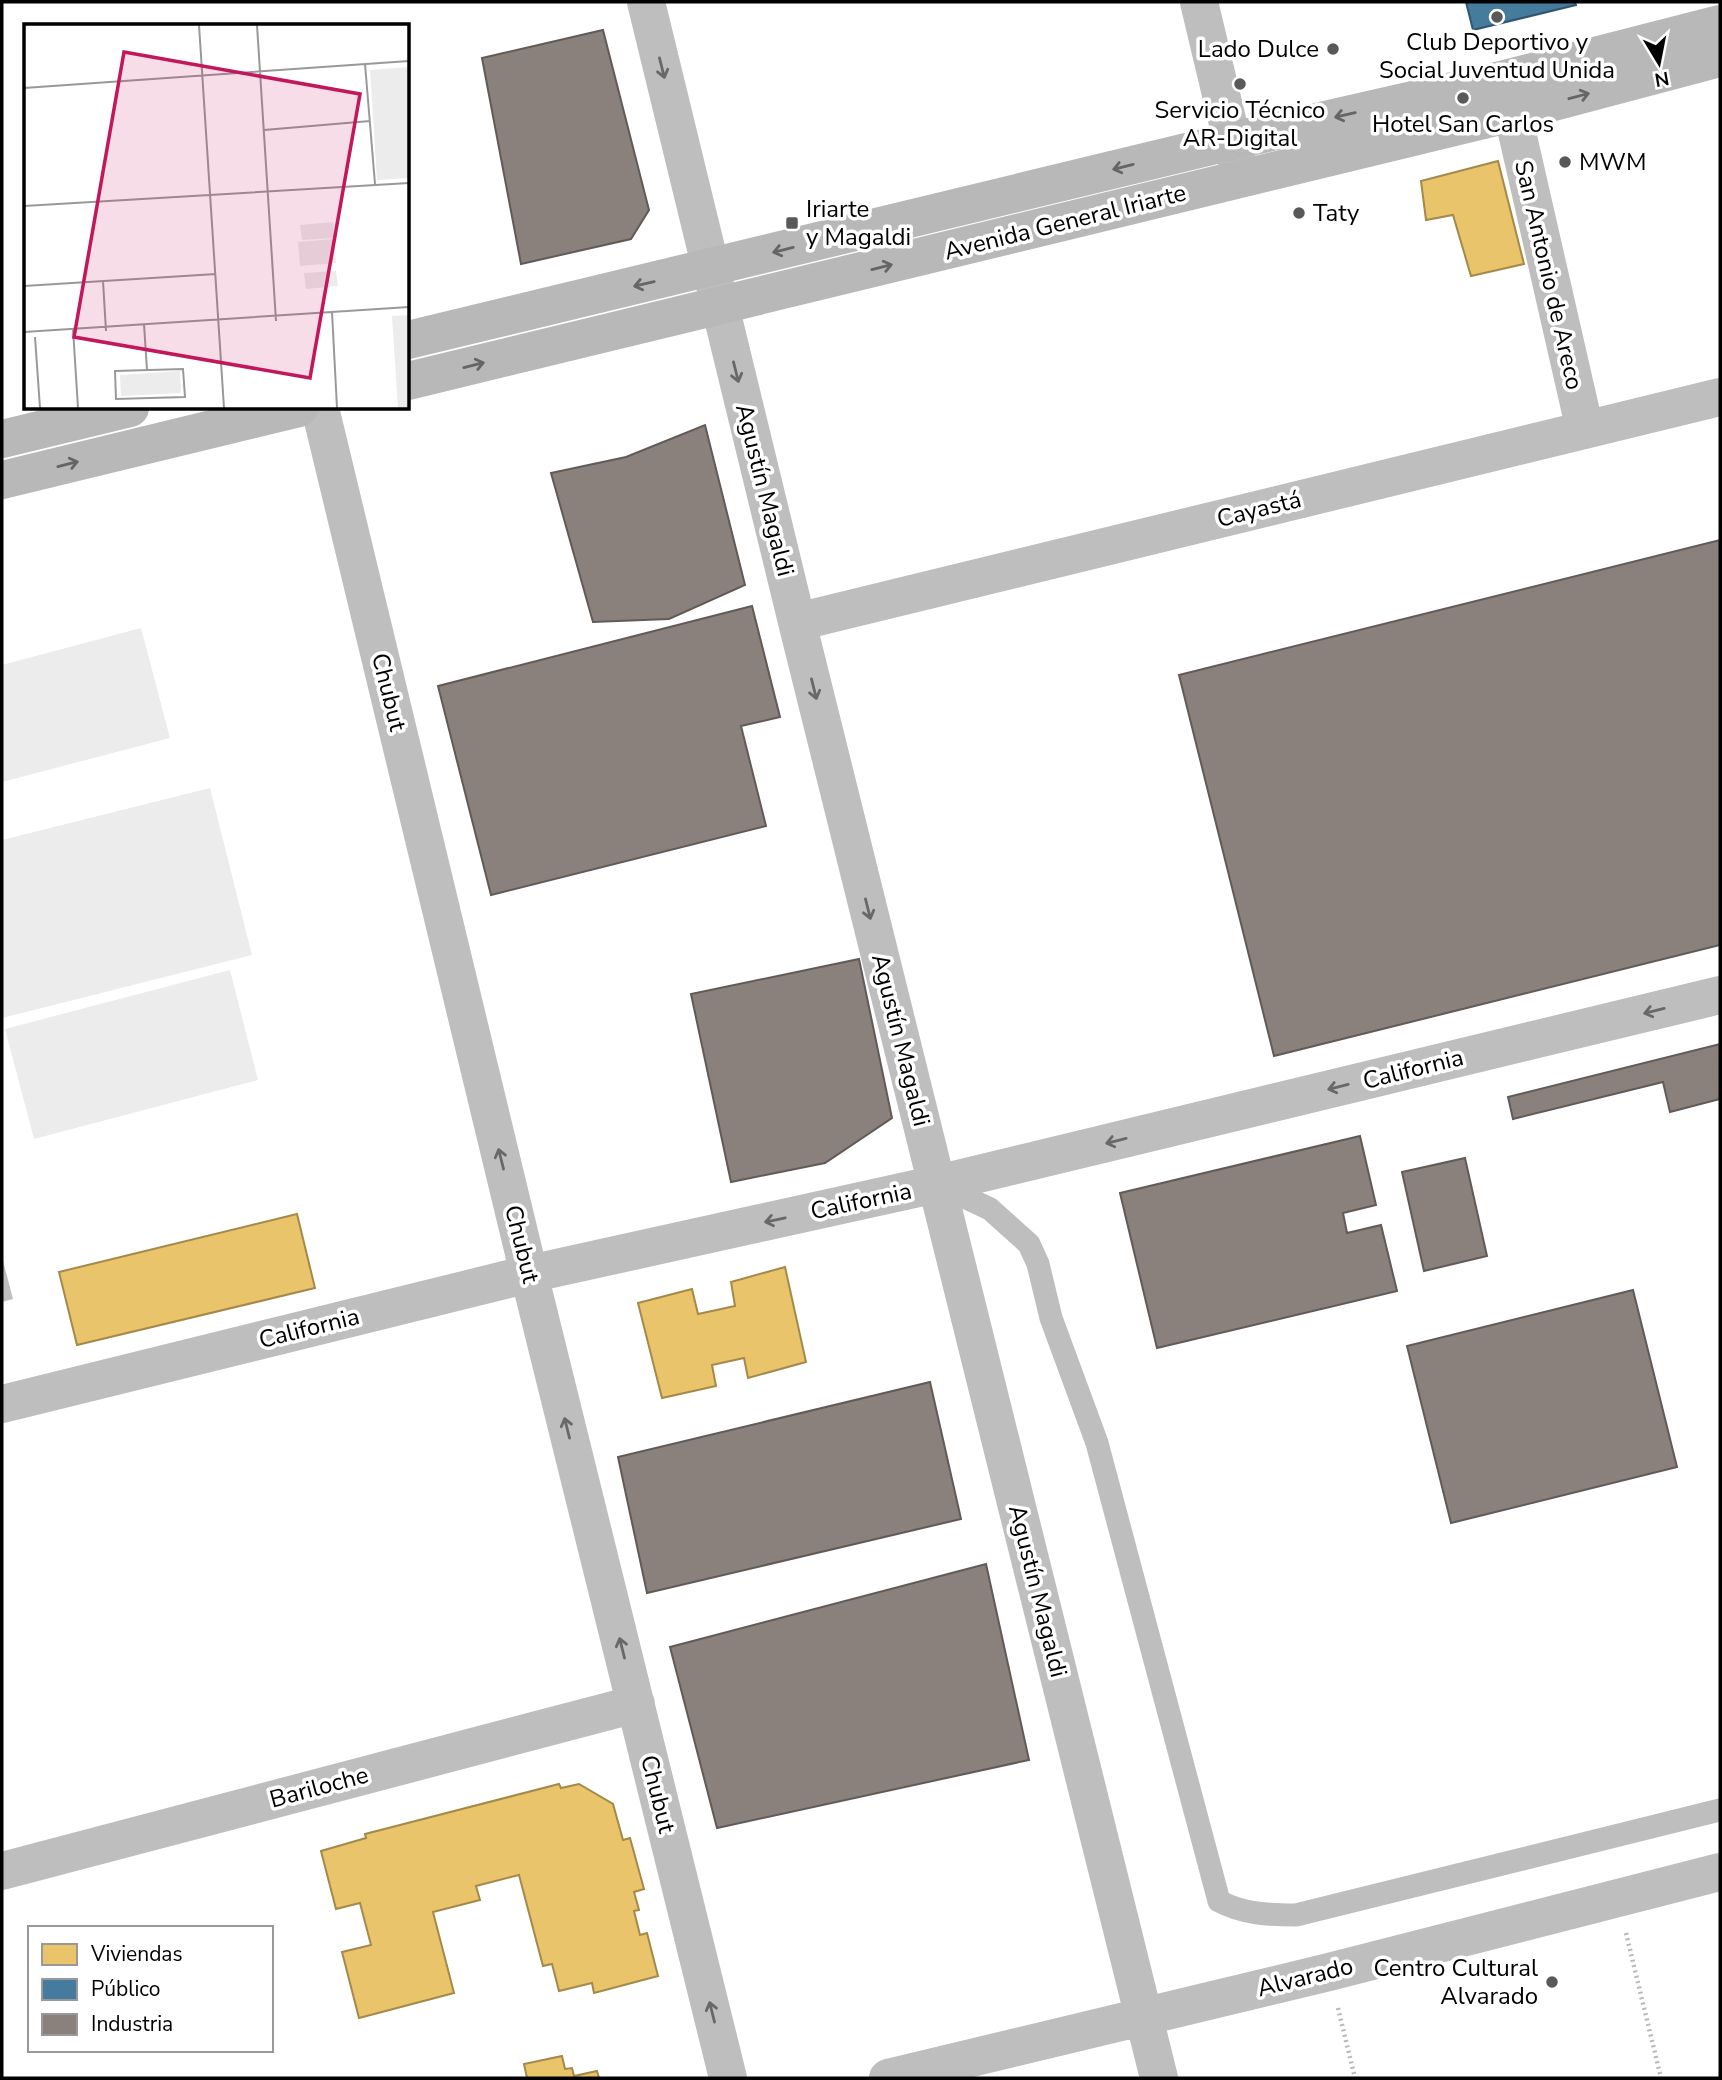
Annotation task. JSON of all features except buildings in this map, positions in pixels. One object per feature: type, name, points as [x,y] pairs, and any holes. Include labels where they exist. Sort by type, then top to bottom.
[{"type":"main road","name":"Avenida General Iriarte","points":[[410,382],[1242,179],[1508,96],[1720,24]]},
{"type":"main road","name":"Avenida General Iriarte","points":[[410,340],[1232,141],[1720,58]]},
{"type":"main road","points":[[2,439],[122,410]]},
{"type":"main road","points":[[2,480],[291,410]]},
{"type":"street","name":"Agustín Magaldi","points":[[646,2],[797,622],[1159,2078]]},
{"type":"street","points":[[1199,2],[1242,179]]},
{"type":"street","name":"San Antonio de Areco","points":[[1508,96],[1585,430]]},
{"type":"street","name":"Cayastá","points":[[797,622],[1720,397]]},
{"type":"street","name":"Chubut","points":[[320,410],[529,1274],[728,2078]]},
{"type":"street","name":"California","points":[[2,1404],[529,1274],[936,1184],[1720,995]]},
{"type":"street","name":"Bariloche","points":[[2,1871],[636,1704]]},
{"type":"street","name":"Alvarado","points":[[888,2078],[1329,1972],[1720,1872]]},
{"type":"lane","points":[[936,1184],[990,1209],[1028,1244],[1038,1264],[1051,1318],[1097,1443],[1219,1901],[1231,1908],[1265,1915],[1296,1915],[1720,1810]]},
{"type":"path","points":[[1618,1897],[1661,2078]]},
{"type":"path","points":[[1329,1972],[1354,2078]]},
{"type":"shaded area","points":[[141,628],[170,738],[2,782],[2,665]]},
{"type":"shaded area","points":[[210,788],[252,955],[2,1018],[2,840]]},
{"type":"shaded area","points":[[230,970],[258,1080],[34,1139],[5,1029]]},
{"type":"shaded area","points":[[2,1257],[13,1299],[2,1302]]},
{"type":"place","name":"Club Deportivo y Social Juventud Unida","points":[[1497,17]]},
{"type":"place","name":"Lado Dulce","points":[[1333,49]]},
{"type":"place","name":"Servicio Técnico AR-Digital","points":[[1240,84]]},
{"type":"place","name":"Hotel San Carlos","points":[[1463,98]]},
{"type":"place","name":"MWM","points":[[1565,162]]},
{"type":"place","name":"Taty","points":[[1299,213]]},
{"type":"place","name":"Iriarte y Magaldi","points":[[792,223]]},
{"type":"place","name":"Centro Cultural Alvarado","points":[[1552,1982]]}]
